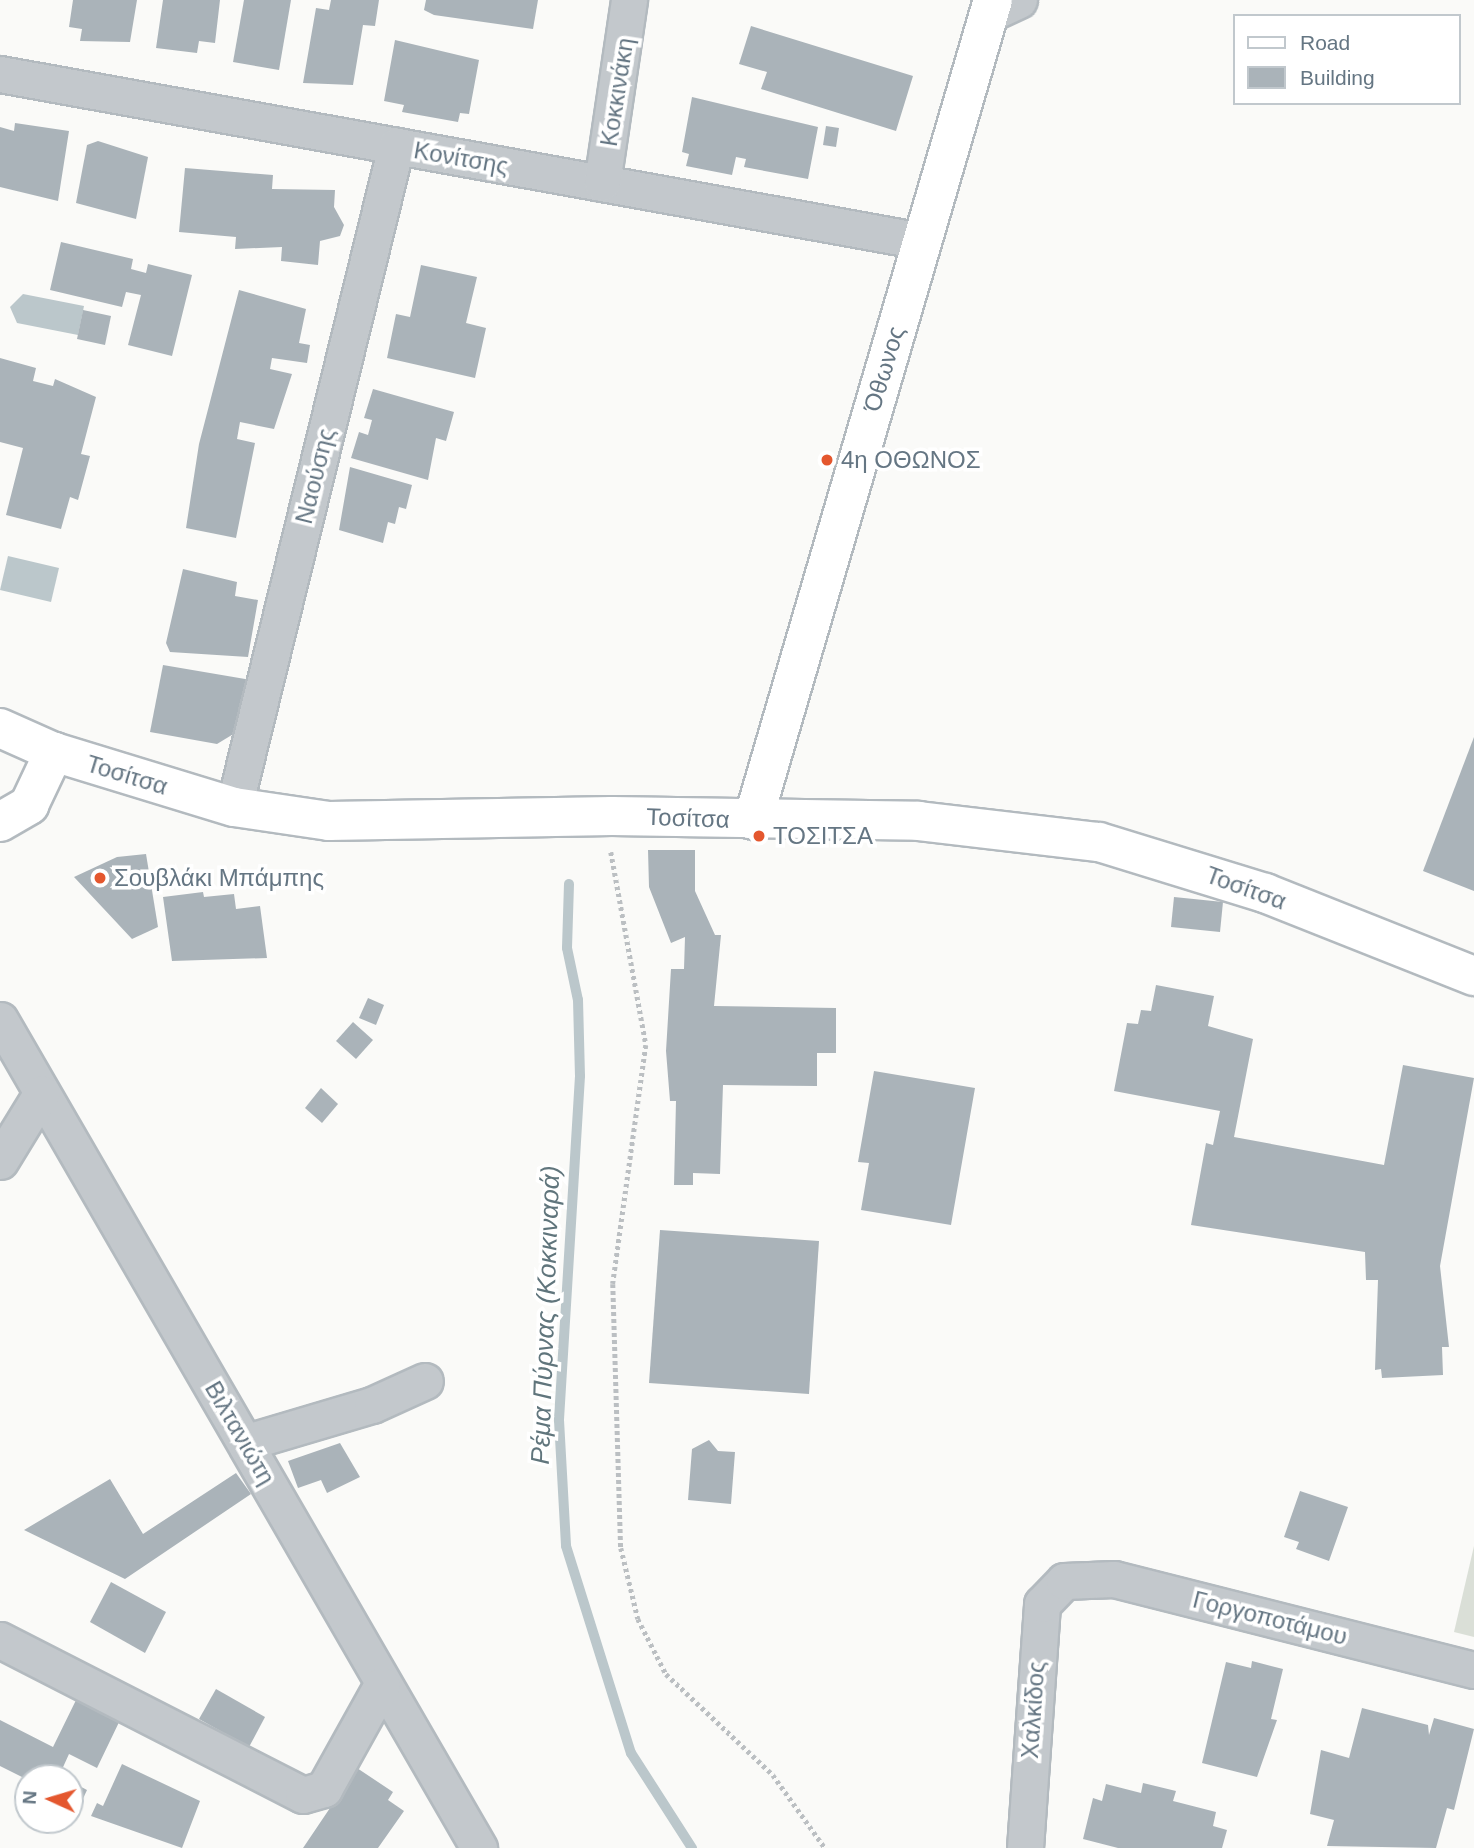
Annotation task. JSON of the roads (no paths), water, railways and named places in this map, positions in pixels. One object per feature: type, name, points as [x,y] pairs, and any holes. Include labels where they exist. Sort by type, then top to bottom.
[{"type":"main road","name":"Όθωνος","points":[[753,820],[922,242],[1000,5]]},
{"type":"main road","name":"Τοσίτσα","points":[[0,728],[54,752],[234,807],[390,824],[612,816],[919,821],[1098,842],[1265,893],[1474,976]]},
{"type":"main road","points":[[0,822],[29,805],[54,752]]},
{"type":"street","name":"Κοκκινάκη","points":[[602,183],[629,0]]},
{"type":"street","name":"Κονίτσης","points":[[0,74],[922,242]]},
{"type":"street","name":"Ναούσης","points":[[234,807],[396,146]]},
{"type":"street","name":"Βιλτανιώτη","points":[[0,1020],[247,1442],[382,1685],[478,1848]]},
{"type":"street","points":[[0,1161],[41,1094]]},
{"type":"street","points":[[247,1442],[372,1405],[425,1381]]},
{"type":"street","name":"Γοργοποτάμου","points":[[1065,1581],[1114,1579],[1474,1670]]},
{"type":"street","name":"Χαλκίδος","points":[[1024,1848],[1042,1604],[1065,1581]]},
{"type":"street","points":[[0,1640],[303,1795],[324,1789],[382,1685]]},
{"type":"waterway","name":"Ρέμα Πύρνας (Κοκκιναρά)","points":[[569,884],[567,948],[578,1000],[580,1076],[559,1420],[566,1546],[631,1753],[692,1848]]},
{"type":"place","name":"4η ΟΘΩΝΟΣ","points":[[827,460]]},
{"type":"place","name":"ΤΟΣΙΤΣΑ","points":[[759,836]]},
{"type":"place","name":"Σουβλάκι Μπάμπης","points":[[100,878]]}]
